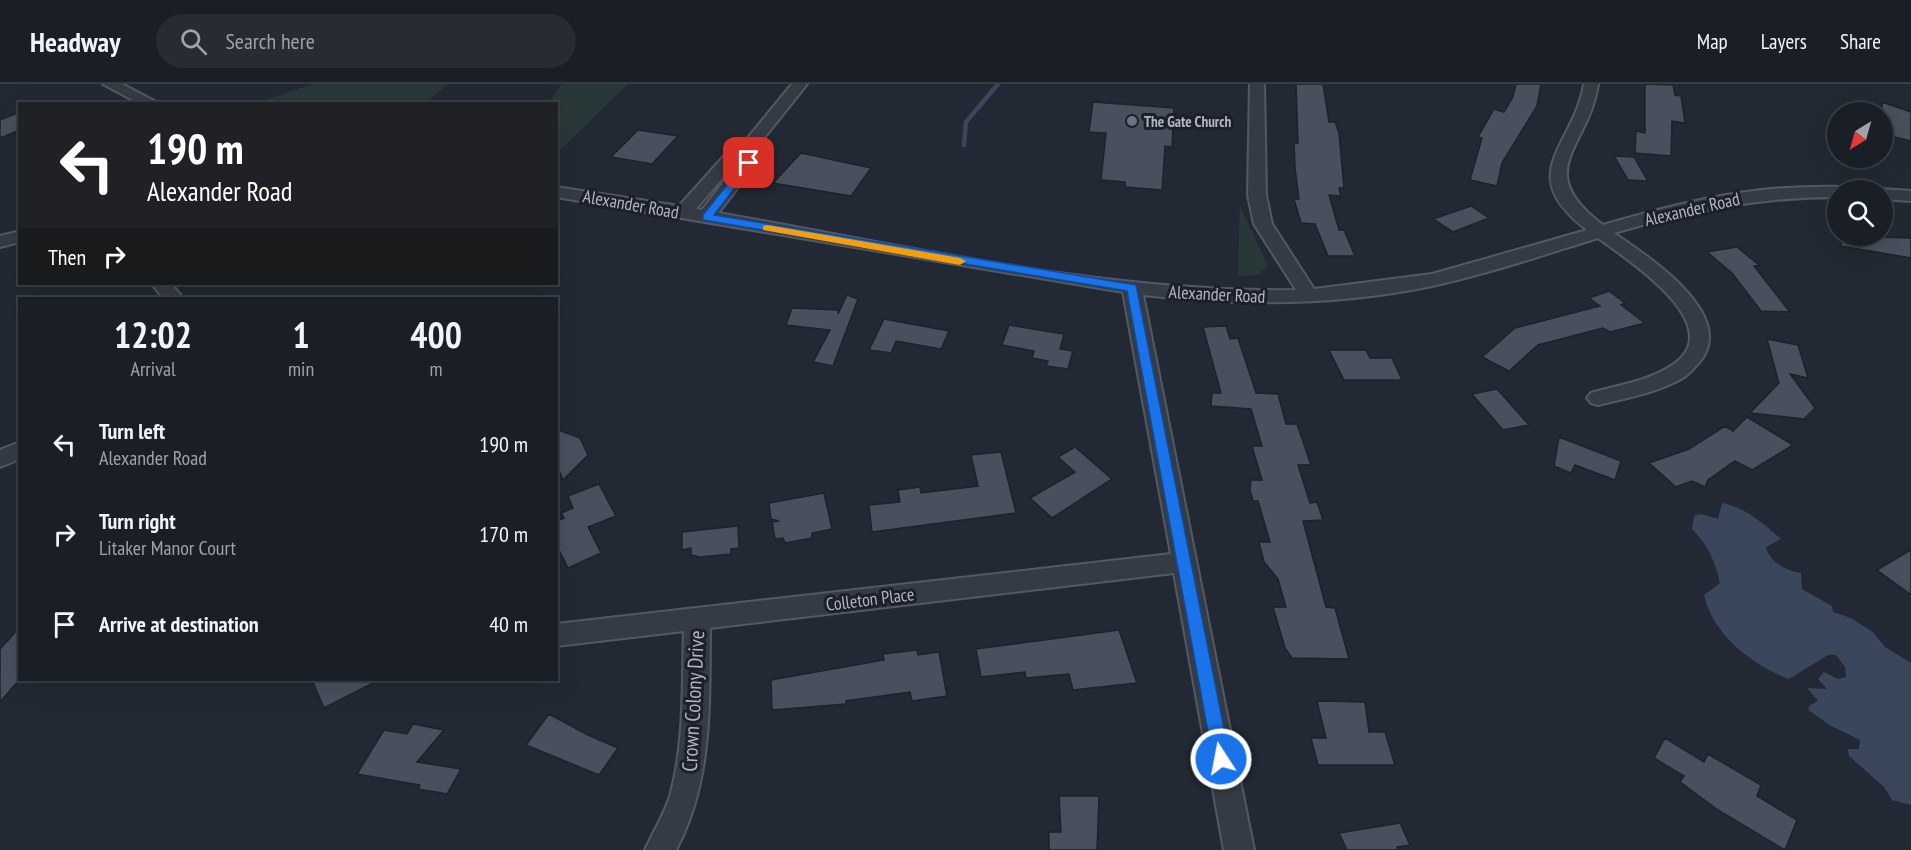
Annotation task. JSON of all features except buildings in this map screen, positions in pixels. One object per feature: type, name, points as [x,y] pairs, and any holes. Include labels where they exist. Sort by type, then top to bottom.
[{"type":"street","points":[[110,84],[149,102]]},
{"type":"street","points":[[683,213],[730,159],[744,153],[800,84]]},
{"type":"street","points":[[1257,84],[1257,195],[1263,224],[1309,295]]},
{"type":"street","points":[[1591,84],[1586,109],[1558,166],[1557,177],[1571,205],[1601,232],[1637,256],[1684,301],[1695,315],[1700,340],[1695,355],[1685,367],[1670,375],[1598,398]]},
{"type":"street","points":[[706,217],[749,163],[744,153]]},
{"type":"street","name":"Alexander Road","points":[[558,192],[1132,288],[1225,296],[1309,295],[1423,282],[1702,203],[1778,192],[1827,192]]},
{"type":"street","points":[[1893,195],[1911,196]]},
{"type":"street","points":[[0,242],[18,237]]},
{"type":"street","points":[[162,285],[172,297]]},
{"type":"street","points":[[1132,288],[1239,850]]},
{"type":"street","points":[[0,459],[18,451]]},
{"type":"street","name":"Colleton Place","points":[[558,635],[1184,562]]},
{"type":"street","name":"Crown Colony Drive","points":[[660,850],[683,804],[692,770],[697,619]]},
{"type":"shaded area","points":[[313,84],[448,84],[427,102],[258,102]]},
{"type":"shaded area","points":[[562,84],[628,84],[558,152],[558,102],[550,102]]},
{"type":"shaded area","points":[[1240,206],[1268,266],[1258,275],[1238,276]]},
{"type":"water","points":[[1722,503],[1746,512],[1781,539],[1766,547],[1768,553],[1779,565],[1801,573],[1802,589],[1832,606],[1833,612],[1851,618],[1873,632],[1885,647],[1911,663],[1911,805],[1892,800],[1884,787],[1849,756],[1848,749],[1859,749],[1860,740],[1831,726],[1808,710],[1810,705],[1818,701],[1807,688],[1827,689],[1818,679],[1824,672],[1838,679],[1846,677],[1845,667],[1836,655],[1828,655],[1789,679],[1748,657],[1736,647],[1716,623],[1704,595],[1720,583],[1718,575],[1707,547],[1692,529],[1694,516],[1701,514],[1718,519]]},
{"type":"waterway","points":[[964,145],[966,122],[998,84]]},
{"type":"slow traffic","points":[[767,228],[960,261]]},
{"type":"place","name":"The Gate Church","points":[[1132,121]]},
{"type":"route","points":[[749,163],[706,217],[1132,288],[1221,759]]}]
